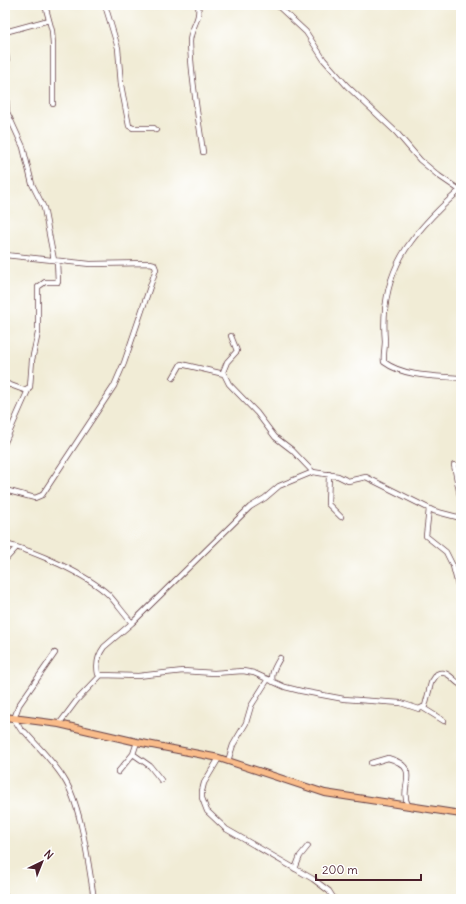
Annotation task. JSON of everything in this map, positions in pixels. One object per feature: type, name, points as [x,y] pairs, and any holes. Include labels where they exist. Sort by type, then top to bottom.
[{"type":"main road","points":[[5,717],[59,724],[137,742],[219,758],[325,794],[461,814]]},
{"type":"street","points":[[45,5],[54,52],[52,79],[53,104]]},
{"type":"street","points":[[105,5],[118,48],[121,85],[129,126],[133,128],[154,128],[156,130]]},
{"type":"street","points":[[198,5],[199,16],[191,32],[190,65],[203,152]]},
{"type":"street","points":[[277,5],[306,32],[324,60],[347,86],[396,132],[420,160],[460,191],[417,231],[391,276],[384,306],[385,346],[383,356],[384,362],[403,370],[461,378]]},
{"type":"street","points":[[5,32],[49,20]]},
{"type":"street","points":[[5,44],[7,63],[5,81],[7,112],[23,147],[32,184],[44,208],[58,282],[45,282],[38,287],[38,333],[32,360],[29,388],[5,442]]},
{"type":"street","points":[[5,255],[90,264],[150,263],[154,264],[156,269],[129,350],[114,386],[42,495],[35,498],[5,490]]},
{"type":"street","points":[[231,336],[236,351],[223,369],[224,374],[234,390],[257,412],[275,437],[292,450],[313,472]]},
{"type":"street","points":[[173,378],[181,364],[224,374]]},
{"type":"street","points":[[5,383],[24,390],[29,388]]},
{"type":"street","points":[[454,465],[461,501]]},
{"type":"street","points":[[444,721],[423,708],[419,709],[401,703],[344,699],[285,687],[254,673],[242,671],[214,673],[183,671],[138,676],[101,675],[98,674],[97,666],[101,652],[250,507],[265,498],[279,486],[313,472],[329,474],[348,481],[366,478],[429,509],[461,518]]},
{"type":"street","points":[[329,474],[328,504],[341,517]]},
{"type":"street","points":[[429,509],[426,536],[446,552],[453,566],[461,596]]},
{"type":"street","points":[[5,544],[66,567],[99,587],[108,595],[132,623]]},
{"type":"street","points":[[5,560],[16,548]]},
{"type":"street","points":[[55,653],[19,705],[14,719],[21,730],[25,732],[67,782],[82,831],[94,899]]},
{"type":"street","points":[[228,761],[233,745],[246,723],[251,706],[272,679],[280,658]]},
{"type":"street","points":[[423,708],[425,706],[431,683],[437,674],[444,673],[449,675],[461,685]]},
{"type":"street","points":[[59,724],[77,700],[101,675]]},
{"type":"street","points":[[118,772],[133,754],[137,742]]},
{"type":"street","points":[[133,754],[150,766],[161,780]]},
{"type":"street","points":[[219,758],[202,790],[202,798],[207,811],[226,829],[313,879],[329,891],[334,899]]},
{"type":"street","points":[[371,763],[388,758],[398,762],[406,770],[409,780],[405,800],[408,805]]},
{"type":"street","points":[[295,869],[300,856],[308,846]]},
{"type":"street","points":[[5,855],[5,860]]}]
